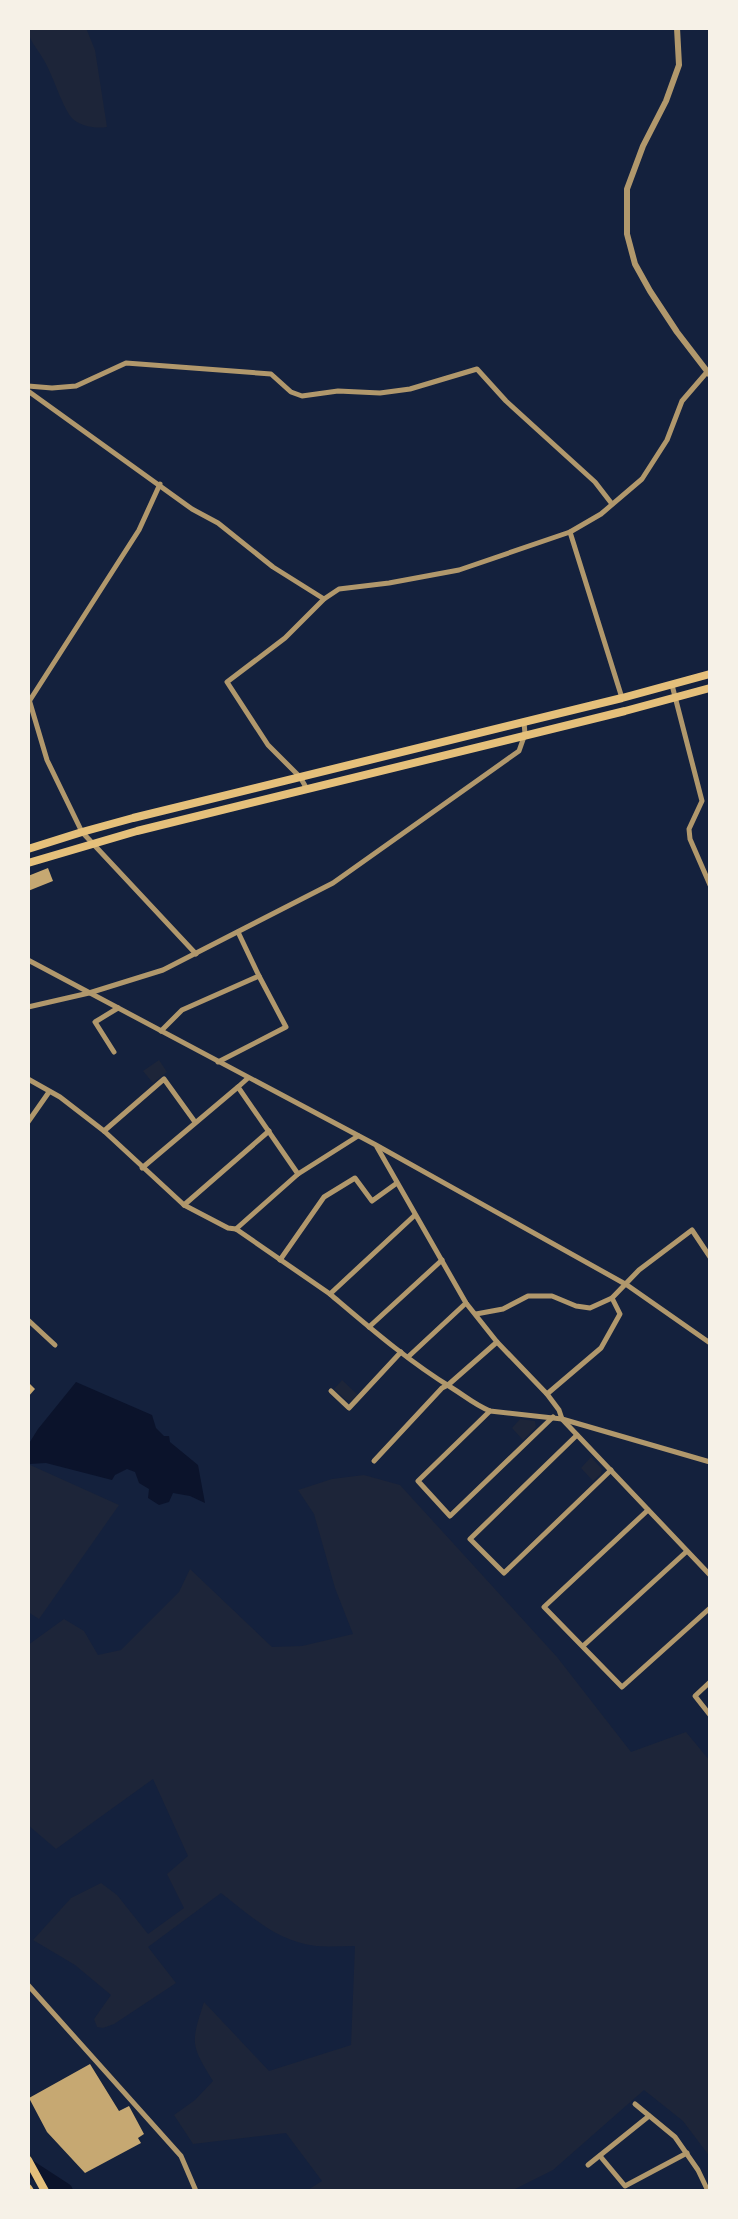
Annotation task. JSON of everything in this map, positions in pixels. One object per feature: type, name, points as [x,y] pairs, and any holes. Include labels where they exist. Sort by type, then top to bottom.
[{"type":"main road","points":[[28,849],[82,832],[710,674]]},
{"type":"main road","points":[[28,863],[93,843],[710,688]]},
{"type":"main road","points":[[28,2160],[45,2191]]},
{"type":"street","points":[[307,789],[300,777],[268,745],[227,682],[285,638],[324,598],[339,589],[459,570],[570,532],[601,514],[642,479],[667,440],[682,401],[708,374],[650,291],[635,264],[627,234],[627,189],[679,65],[677,28]]},
{"type":"street","points":[[28,388],[76,386],[126,363],[271,374],[291,392],[302,396],[338,391],[380,393],[410,389],[477,369],[506,401],[595,482],[612,504]]},
{"type":"street","points":[[28,388],[192,509],[218,523],[273,567],[324,598]]},
{"type":"street","points":[[160,484],[139,530],[29,699],[47,760],[82,832],[196,954]]},
{"type":"street","points":[[570,532],[622,698]]},
{"type":"street","points":[[672,685],[702,801],[689,829],[690,839],[710,885]]},
{"type":"street","points":[[28,1007],[163,970],[333,883],[519,751],[525,734],[524,722]]},
{"type":"street","points":[[218,1062],[286,1027],[238,932]]},
{"type":"street","points":[[28,960],[376,1145],[627,1285],[710,1343]]},
{"type":"street","points":[[161,1031],[182,1010],[259,976]]},
{"type":"street","points":[[114,1052],[95,1022],[118,1008]]},
{"type":"street","points":[[142,1168],[248,1078]]},
{"type":"street","points":[[28,1079],[60,1097],[104,1131],[184,1205],[228,1228],[236,1229],[330,1294],[401,1352],[470,1401],[490,1411],[562,1419],[710,1462]]},
{"type":"street","points":[[104,1131],[164,1079],[195,1122]]},
{"type":"street","points":[[238,1087],[299,1174]]},
{"type":"street","points":[[28,1122],[49,1092]]},
{"type":"street","points":[[184,1205],[269,1130]]},
{"type":"street","points":[[236,1229],[299,1174],[358,1136]]},
{"type":"street","points":[[376,1145],[466,1303],[497,1342],[547,1394],[562,1419],[710,1575]]},
{"type":"street","points":[[281,1260],[324,1197],[355,1178],[373,1201],[397,1183]]},
{"type":"street","points":[[330,1294],[415,1215]]},
{"type":"street","points":[[476,1314],[503,1309],[528,1296],[552,1296],[576,1306],[590,1308],[612,1298],[639,1270],[692,1230],[710,1257]]},
{"type":"street","points":[[369,1327],[442,1260]]},
{"type":"street","points":[[547,1394],[601,1348],[620,1314],[612,1298]]},
{"type":"street","points":[[408,1357],[466,1303]]},
{"type":"street","points":[[28,1320],[55,1345]]},
{"type":"street","points":[[374,1461],[442,1388],[497,1342]]},
{"type":"street","points":[[331,1391],[349,1408],[401,1352]]},
{"type":"street","points":[[490,1411],[418,1481],[450,1516],[553,1418]]},
{"type":"street","points":[[577,1435],[470,1539],[504,1573],[611,1470]]},
{"type":"street","points":[[648,1510],[544,1607],[622,1687],[710,1608]]},
{"type":"street","points":[[583,1646],[686,1552]]},
{"type":"street","points":[[710,1682],[695,1696],[710,1715]]},
{"type":"street","points":[[28,1985],[181,2156],[196,2191]]},
{"type":"street","points":[[28,1996],[35,1993]]},
{"type":"street","points":[[635,2104],[674,2137],[698,2170],[708,2191]]},
{"type":"street","points":[[588,2165],[649,2116]]},
{"type":"street","points":[[600,2156],[625,2186],[687,2153]]},
{"type":"shaded area","points":[[28,28],[86,28],[95,50],[107,127],[88,126],[71,117]]},
{"type":"shaded area","points":[[159,1060],[167,1072],[153,1083],[143,1071]]},
{"type":"shaded area","points":[[342,1380],[358,1395],[352,1401],[346,1400],[334,1389]]},
{"type":"shaded area","points":[[76,1382],[152,1415],[156,1428],[164,1436],[169,1436],[170,1442],[198,1465],[205,1503],[190,1496],[173,1493],[169,1502],[159,1505],[148,1498],[149,1489],[139,1483],[135,1472],[127,1469],[115,1475],[112,1480],[46,1463],[29,1464],[28,1445]]},
{"type":"shaded area","points":[[520,1419],[535,1421],[536,1427],[523,1440],[512,1428]]},
{"type":"shaded area","points":[[591,1457],[602,1469],[601,1474],[593,1481],[581,1468]]},
{"type":"shaded area","points":[[28,1464],[119,1505],[39,1619],[28,1612]]},
{"type":"shaded area","points":[[364,1475],[400,1485],[557,1657],[631,1752],[686,1732],[710,1761],[710,2157],[683,2121],[644,2090],[553,2170],[511,2191],[306,2191],[322,2181],[286,2133],[193,2144],[174,2115],[195,2100],[213,2081],[200,2059],[195,2043],[204,2002],[269,2071],[351,2045],[355,1946],[316,1946],[288,1939],[254,1919],[221,1893],[148,1947],[176,1983],[114,2024],[103,2028],[97,2027],[94,2019],[111,1995],[75,1965],[33,1940],[71,1898],[101,1883],[117,1895],[148,1934],[184,1908],[167,1874],[188,1856],[153,1779],[56,1849],[28,1825],[28,1645],[64,1619],[84,1631],[98,1655],[121,1650],[179,1592],[190,1569],[272,1647],[302,1646],[353,1634],[335,1588],[314,1514],[298,1490],[332,1479]]},
{"type":"building","points":[[48,868],[53,881],[28,891],[28,876]]},
{"type":"building","points":[[28,1382],[35,1389],[28,1397]]},
{"type":"building","points":[[90,2064],[119,2111],[129,2106],[144,2134],[138,2138],[141,2143],[85,2173],[47,2132],[29,2098]]},
{"type":"waterway","points":[[28,2167],[65,2191]]}]
